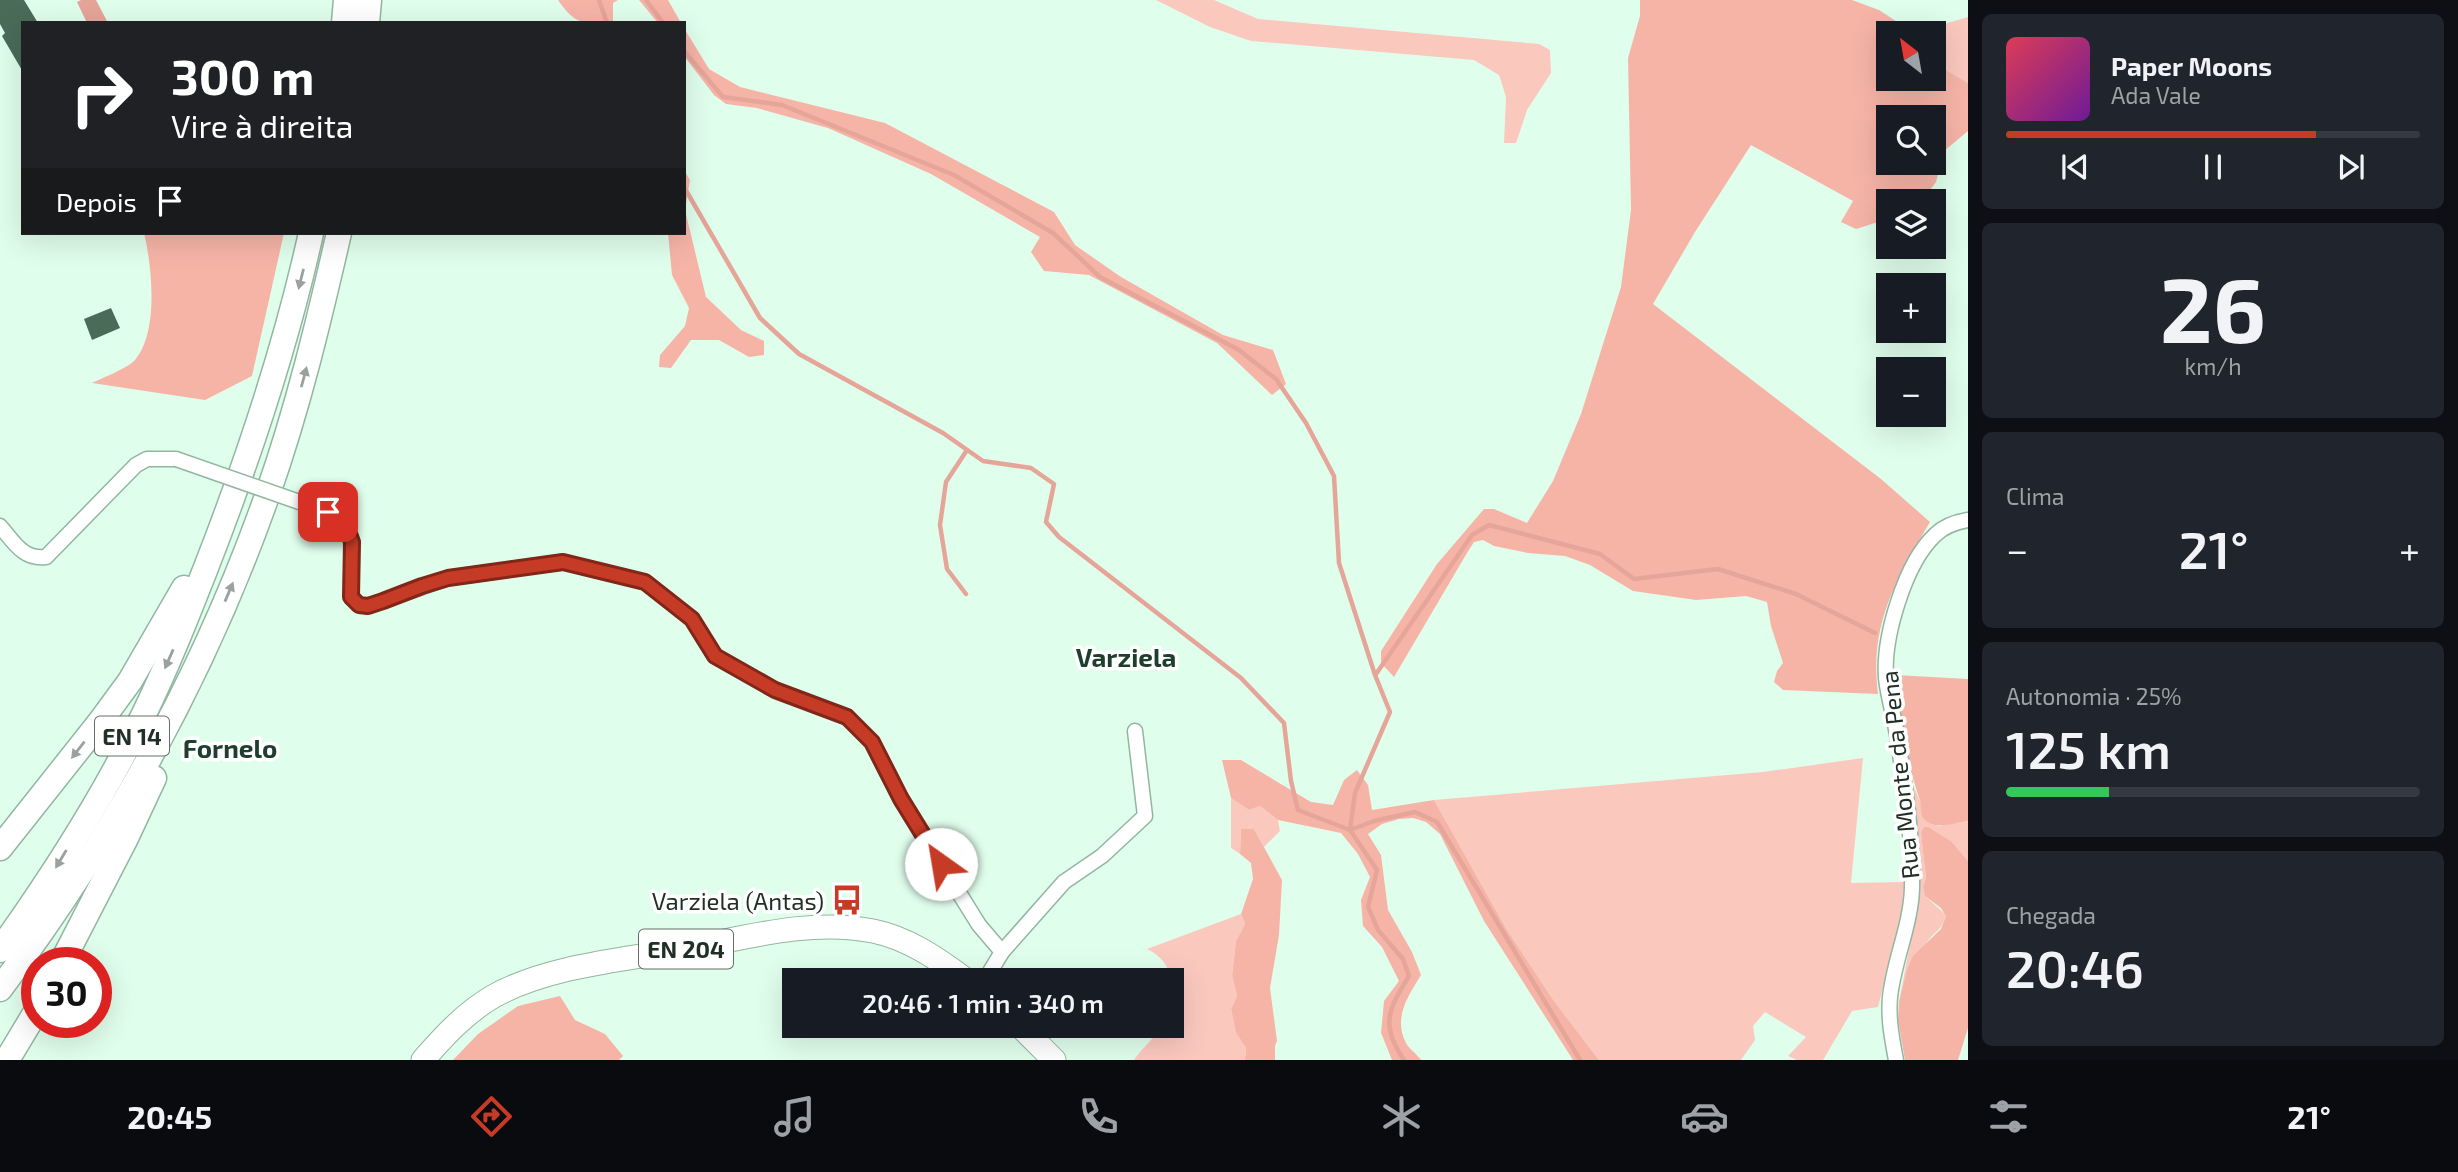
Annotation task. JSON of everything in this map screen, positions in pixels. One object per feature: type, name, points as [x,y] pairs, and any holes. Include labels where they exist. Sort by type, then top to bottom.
[{"type":"highway","points":[[344,21],[346,0]]},
{"type":"highway","points":[[367,21],[369,0]]},
{"type":"highway","name":"EN 14","points":[[0,950],[47,882],[104,789],[143,717],[176,643],[230,505],[290,324],[311,235]]},
{"type":"highway","name":"EN 14","points":[[70,947],[126,838],[170,743],[202,654],[247,549],[290,427],[316,335],[339,235]]},
{"type":"highway","name":"EN 14","points":[[0,848],[130,681],[230,505]]},
{"type":"highway","name":"EN 14","points":[[0,989],[26,955],[108,830],[150,757],[202,654]]},
{"type":"highway","points":[[7,1060],[21,1037]]},
{"type":"main road","name":"EN 204","points":[[423,1060],[471,1012],[493,997],[528,981],[608,962],[801,929],[852,928],[889,934],[920,948],[949,968]]},
{"type":"main road","points":[[1034,1038],[1054,1060]]},
{"type":"main road","points":[[1037,1038],[1068,1060]]},
{"type":"street","points":[[0,526],[22,552],[34,558],[46,556],[136,466],[147,459],[176,459],[328,512],[348,531],[352,542],[351,597],[359,605],[368,606],[388,600],[448,578],[563,562],[645,582],[692,619],[715,656],[775,690],[847,717],[872,742],[928,844],[979,925],[1002,952]]},
{"type":"street","name":"Rua Monte da Pena","points":[[1896,1060],[1889,1014],[1890,996],[1909,910],[1912,873],[1902,769],[1886,677],[1887,653],[1898,600],[1923,549],[1948,525],[1968,520]]},
{"type":"street","points":[[992,968],[1002,952],[1064,882],[1102,856],[1144,816],[1135,731]]},
{"type":"shaded area","points":[[96,0],[107,21],[86,21],[77,2]]},
{"type":"shaded area","points":[[558,0],[618,0],[613,3],[613,21],[581,21],[570,15]]},
{"type":"shaded area","points":[[639,0],[668,0],[680,21],[656,21]]},
{"type":"shaded area","points":[[1156,0],[1214,0],[1258,19],[1539,44],[1550,50],[1551,73],[1527,110],[1516,143],[1504,143],[1506,97],[1499,75],[1474,60],[1251,41],[1210,27]]},
{"type":"shaded area","points":[[1640,0],[1852,0],[1879,10],[1896,21],[1876,21],[1876,91],[1946,91],[1946,70],[1968,83],[1968,131],[1946,149],[1946,105],[1876,105],[1876,175],[1938,175],[1931,189],[1876,189],[1876,223],[1856,229],[1841,222],[1853,201],[1751,145],[1653,304],[1881,479],[1930,522],[1896,583],[1888,604],[1878,646],[1878,694],[1783,690],[1774,682],[1783,663],[1771,626],[1767,602],[1746,596],[1696,600],[1633,591],[1590,565],[1565,556],[1528,553],[1494,546],[1483,540],[1474,542],[1394,677],[1381,663],[1381,651],[1437,564],[1484,509],[1494,509],[1527,523],[1553,481],[1581,414],[1621,287],[1631,210],[1628,58],[1640,16]]},
{"type":"shaded area","points":[[1968,17],[1968,83],[1946,70],[1946,24]]},
{"type":"shaded area","points":[[686,31],[709,69],[740,87],[885,123],[1054,212],[1075,245],[1121,277],[1223,335],[1273,350],[1286,384],[1272,395],[1217,343],[1089,275],[1044,271],[1031,252],[1040,237],[931,174],[828,128],[757,108],[726,104],[714,95],[686,59]]},
{"type":"shaded area","points":[[686,173],[690,180],[686,204]]},
{"type":"shaded area","points":[[686,214],[706,297],[741,330],[764,341],[764,355],[749,357],[719,340],[691,340],[671,368],[659,367],[660,355],[685,326],[689,308],[672,275],[668,235],[686,235]]},
{"type":"shaded area","points":[[144,235],[284,235],[252,376],[205,400],[92,383],[132,363],[143,348],[151,316],[149,263]]},
{"type":"shaded area","points":[[1895,675],[1968,679],[1968,821],[1935,825],[1922,816],[1903,739]]},
{"type":"shaded area","points":[[1863,758],[1851,883],[1905,882],[1902,910],[1878,1007],[1852,1011],[1823,1060],[1797,1060],[1788,1056],[1806,1037],[1765,1012],[1753,1026],[1755,1040],[1741,1060],[1599,1060],[1554,1001],[1507,930],[1434,800],[1763,772]]},
{"type":"shaded area","points":[[1222,760],[1241,760],[1311,802],[1333,805],[1344,780],[1357,770],[1368,785],[1372,810],[1434,800],[1507,930],[1554,1001],[1599,1060],[1573,1060],[1484,921],[1440,834],[1426,822],[1413,818],[1382,824],[1368,834],[1381,855],[1388,910],[1412,952],[1421,975],[1404,1007],[1401,1025],[1406,1043],[1421,1060],[1392,1060],[1381,1033],[1384,1001],[1399,981],[1382,947],[1363,926],[1361,900],[1370,877],[1358,854],[1341,833],[1278,820],[1260,806],[1249,810],[1231,798]]},
{"type":"shaded area","points":[[1913,785],[1921,803],[1921,813],[1938,826],[1968,821],[1968,861],[1952,842],[1921,833],[1926,878],[1923,887],[1925,896],[1946,915],[1942,925],[1927,942],[1918,958],[1899,1002],[1919,897],[1920,868]]},
{"type":"shaded area","points":[[1231,798],[1249,810],[1260,806],[1278,820],[1280,831],[1264,847],[1254,829],[1241,829],[1240,854],[1231,848]]},
{"type":"shaded area","points":[[1924,827],[1952,842],[1968,861],[1968,1028],[1958,1060],[1905,1060],[1898,1020],[1899,1002],[1913,956],[1941,929],[1946,916],[1941,908],[1925,896],[1923,887],[1926,878],[1921,833]]},
{"type":"shaded area","points":[[1241,829],[1254,829],[1282,880],[1279,935],[1270,988],[1277,1041],[1275,1060],[1245,1060],[1246,1048],[1236,1033],[1231,1009],[1237,996],[1232,976],[1236,941],[1245,924],[1241,914],[1253,879],[1251,863],[1240,854]]},
{"type":"shaded area","points":[[1241,914],[1245,924],[1236,941],[1232,976],[1237,996],[1231,1009],[1236,1033],[1246,1048],[1245,1060],[1134,1060],[1152,1038],[1184,1038],[1184,968],[1167,968],[1158,956],[1147,949]]},
{"type":"shaded area","points":[[560,996],[575,1020],[605,1034],[623,1056],[619,1060],[453,1060],[478,1034],[518,1006]]},
{"type":"building","points":[[0,0],[24,0],[37,21],[21,21],[21,69],[2,36],[5,33],[0,24]]},
{"type":"building","points":[[111,308],[120,328],[92,340],[84,319]]},
{"type":"waterway","points":[[599,0],[606,21]]},
{"type":"waterway","points":[[646,0],[662,21]]},
{"type":"waterway","points":[[686,53],[723,97],[782,105],[954,175],[1053,233],[1100,277],[1239,350],[1276,379],[1306,423],[1334,476],[1339,563],[1375,675],[1390,712],[1355,793],[1350,830],[1374,821],[1415,812],[1437,822],[1580,1060]]},
{"type":"waterway","points":[[686,190],[760,318],[799,354],[943,433],[983,461],[1031,468],[1054,484],[1046,522],[1059,537],[1241,678],[1284,723],[1291,781],[1298,810],[1350,830],[1377,870],[1368,907],[1378,930],[1403,959],[1409,976],[1392,1008],[1389,1027],[1396,1048],[1404,1060]]},
{"type":"waterway","points":[[966,594],[947,569],[940,525],[946,482],[967,450]]},
{"type":"waterway","points":[[1376,674],[1472,535],[1489,525],[1600,554],[1634,579],[1718,569],[1796,594],[1875,633]]},
{"type":"place","name":"Varziela (Antas)","points":[[847,900]]},
{"type":"district","name":"Varziela","points":[[1126,656]]},
{"type":"district","name":"Fornelo","points":[[230,747]]},
{"type":"route","points":[[328,512],[348,531],[352,542],[351,597],[359,605],[368,606],[398,597],[448,578],[563,562],[645,582],[692,619],[715,656],[775,690],[847,717],[872,742],[901,799],[941,864]]}]
